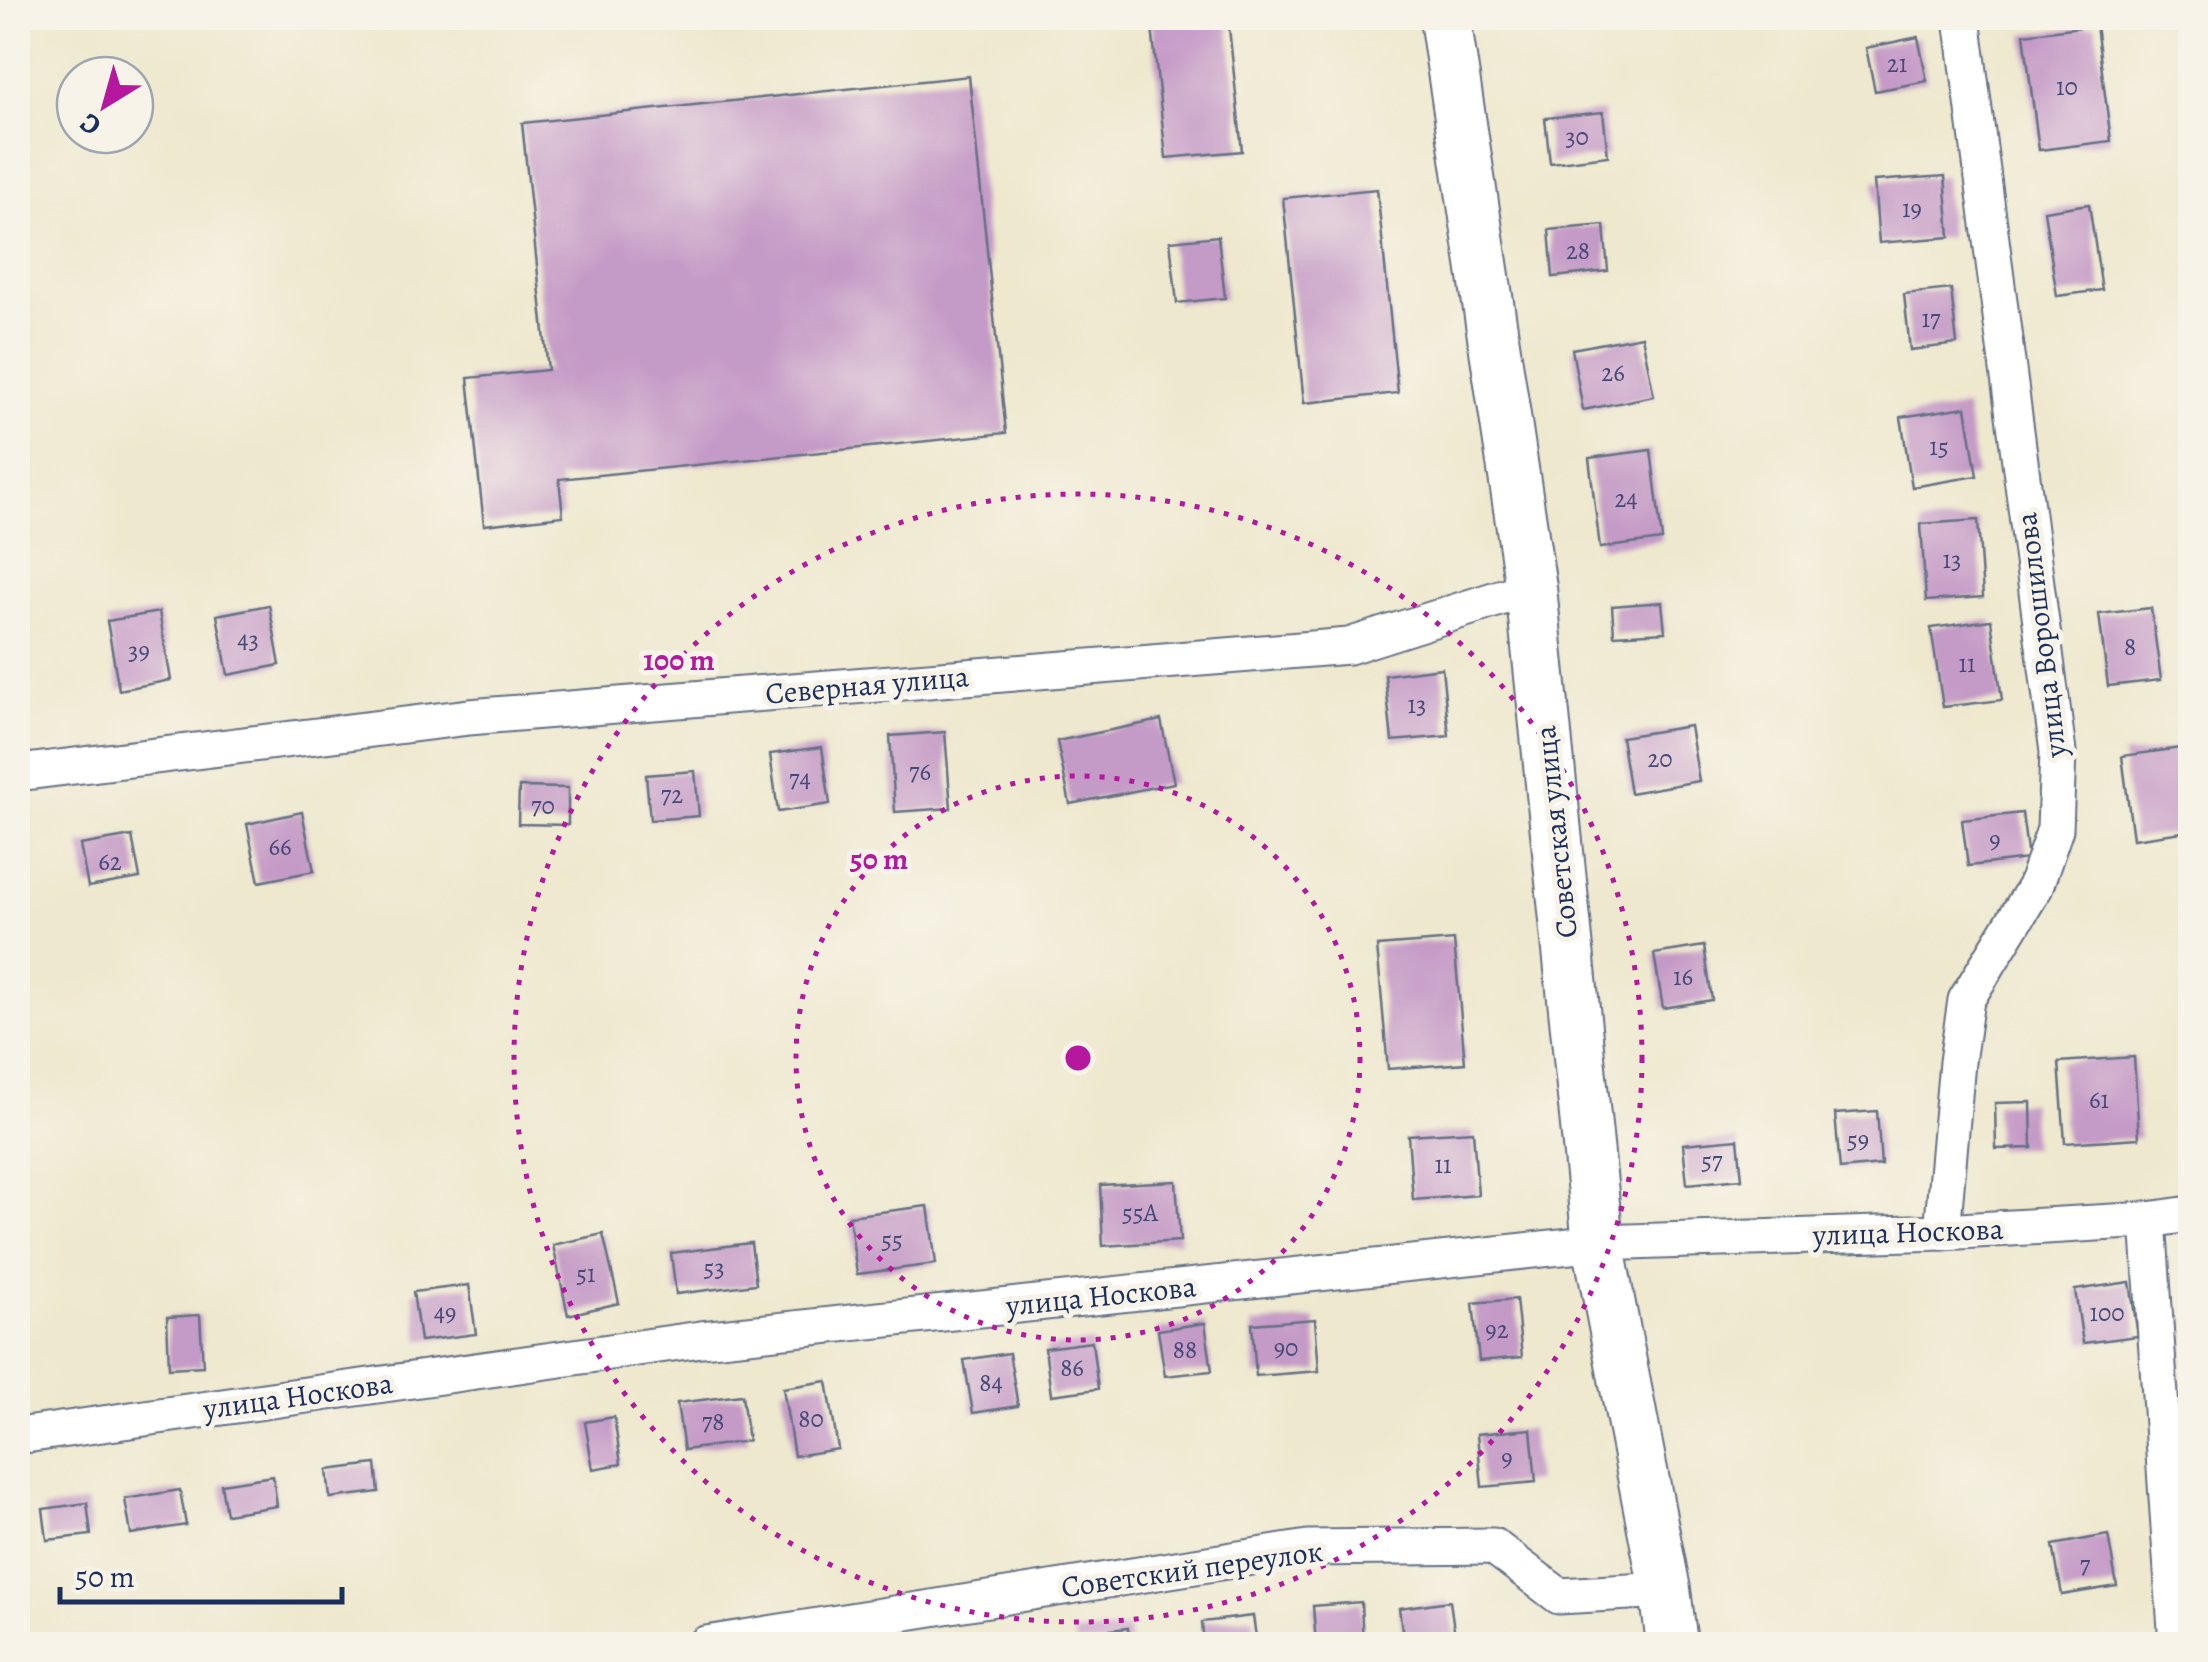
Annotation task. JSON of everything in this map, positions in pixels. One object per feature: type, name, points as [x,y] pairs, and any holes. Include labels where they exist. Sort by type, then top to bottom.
[{"type":"street","name":"Советская улица","points":[[1444,18],[1531,588],[1598,1244],[1672,1644]]},
{"type":"street","name":"улица Ворошилова","points":[[1942,1232],[1956,1062],[1966,1000],[2035,888],[2055,829],[2058,752],[1962,18]]},
{"type":"street","name":"Северная улица","points":[[18,773],[469,717],[1349,646],[1531,588]]},
{"type":"street","name":"улица Носкова","points":[[18,1436],[702,1339],[1598,1244],[1942,1232],[2190,1214]]},
{"type":"street","points":[[2148,1220],[2177,1644]]},
{"type":"street","name":"Советский переулок","points":[[706,1644],[1308,1548],[1493,1546],[1559,1596],[1665,1590]]},
{"type":"building","points":[[1151,18],[1228,18],[1242,151],[1166,158]]},
{"type":"building","points":[[2096,25],[2111,141],[2039,150],[2024,34]]},
{"type":"building","points":[[1918,37],[1927,81],[1875,91],[1866,48]]},
{"type":"building","points":[[969,76],[1006,433],[559,479],[563,516],[484,525],[468,378],[548,370],[522,123]]},
{"type":"building","points":[[1603,112],[1608,156],[1550,163],[1545,118]]},
{"type":"building","points":[[1945,176],[1950,237],[1879,243],[1874,181]]},
{"type":"building","points":[[1377,189],[1398,393],[1304,403],[1283,198]]},
{"type":"building","points":[[2089,204],[2102,290],[2057,296],[2044,211]]},
{"type":"building","points":[[1604,225],[1608,271],[1553,277],[1549,230]]},
{"type":"building","points":[[1218,236],[1225,298],[1177,303],[1170,241]]},
{"type":"building","points":[[1951,289],[1957,344],[1910,350],[1904,294]]},
{"type":"building","points":[[1642,336],[1654,396],[1583,410],[1572,349]]},
{"type":"building","points":[[1966,407],[1977,476],[1912,487],[1901,417]]},
{"type":"building","points":[[1651,450],[1662,540],[1600,548],[1589,458]]},
{"type":"building","points":[[1978,520],[1983,597],[1926,601],[1921,524]]},
{"type":"building","points":[[1662,602],[1665,632],[1614,635],[1612,606]]},
{"type":"building","points":[[269,605],[280,665],[228,675],[217,615]]},
{"type":"building","points":[[2151,608],[2161,680],[2108,686],[2099,614]]},
{"type":"building","points":[[159,612],[171,680],[119,690],[107,621]]},
{"type":"building","points":[[1991,620],[2002,700],[1943,707],[1931,628]]},
{"type":"building","points":[[1442,668],[1449,736],[1392,741],[1385,675]]},
{"type":"building","points":[[1161,720],[1174,783],[1070,804],[1057,741]]},
{"type":"building","points":[[1690,726],[1699,781],[1630,793],[1621,737]]},
{"type":"building","points":[[945,732],[951,808],[895,812],[890,736]]},
{"type":"building","points":[[822,747],[830,804],[778,812],[770,754]]},
{"type":"building","points":[[2188,747],[2190,831],[2133,839],[2122,756]]},
{"type":"building","points":[[695,771],[699,816],[650,820],[646,775]]},
{"type":"building","points":[[519,787],[568,788],[568,825],[518,824]]},
{"type":"building","points":[[302,812],[314,871],[259,882],[247,824]]},
{"type":"building","points":[[2022,813],[2028,859],[1968,866],[1962,820]]},
{"type":"building","points":[[132,836],[140,878],[88,887],[80,845]]},
{"type":"building","points":[[1454,940],[1465,1063],[1388,1069],[1377,946]]},
{"type":"building","points":[[1704,946],[1712,1000],[1663,1008],[1654,954]]},
{"type":"building","points":[[2134,1057],[2139,1138],[2065,1143],[2059,1062]]},
{"type":"building","points":[[2031,1102],[2032,1148],[1996,1149],[1995,1103]]},
{"type":"building","points":[[1877,1111],[1881,1165],[1840,1169],[1835,1114]]},
{"type":"building","points":[[1473,1131],[1478,1195],[1413,1200],[1408,1135]]},
{"type":"building","points":[[1738,1139],[1742,1179],[1687,1184],[1683,1144]]},
{"type":"building","points":[[1176,1181],[1180,1241],[1103,1246],[1100,1185]]},
{"type":"building","points":[[928,1206],[936,1264],[857,1274],[849,1216]]},
{"type":"building","points":[[603,1234],[619,1303],[568,1315],[553,1245]]},
{"type":"building","points":[[751,1243],[756,1284],[676,1294],[671,1253]]},
{"type":"building","points":[[2130,1282],[2138,1336],[2083,1343],[2075,1290]]},
{"type":"building","points":[[469,1285],[476,1334],[420,1341],[413,1292]]},
{"type":"building","points":[[1516,1299],[1522,1357],[1479,1361],[1473,1303]]},
{"type":"building","points":[[200,1315],[203,1366],[169,1368],[167,1317]]},
{"type":"building","points":[[1315,1319],[1319,1371],[1256,1376],[1252,1324]]},
{"type":"building","points":[[1205,1323],[1212,1371],[1165,1376],[1158,1330]]},
{"type":"building","points":[[1092,1342],[1098,1389],[1051,1395],[1045,1348]]},
{"type":"building","points":[[1009,1353],[1018,1406],[973,1413],[964,1360]]},
{"type":"building","points":[[827,1381],[838,1449],[794,1456],[783,1388]]},
{"type":"building","points":[[742,1395],[748,1441],[684,1450],[677,1403]]},
{"type":"building","points":[[614,1417],[621,1464],[593,1469],[585,1422]]},
{"type":"building","points":[[1531,1429],[1536,1482],[1482,1487],[1477,1434]]},
{"type":"building","points":[[376,1464],[379,1492],[330,1498],[327,1470]]},
{"type":"building","points":[[273,1476],[277,1506],[226,1514],[221,1484]]},
{"type":"building","points":[[180,1490],[186,1525],[131,1534],[125,1499]]},
{"type":"building","points":[[87,1503],[91,1535],[47,1540],[43,1509]]},
{"type":"building","points":[[2108,1535],[2117,1586],[2062,1595],[2053,1545]]},
{"type":"building","points":[[1450,1601],[1456,1643],[1404,1644],[1399,1608]]},
{"type":"building","points":[[1361,1602],[1363,1644],[1316,1644],[1313,1606]]},
{"type":"building","points":[[1253,1616],[1257,1644],[1204,1644],[1202,1622]]},
{"type":"building","points":[[1128,1628],[1130,1644],[1075,1644],[1074,1634]]}]
